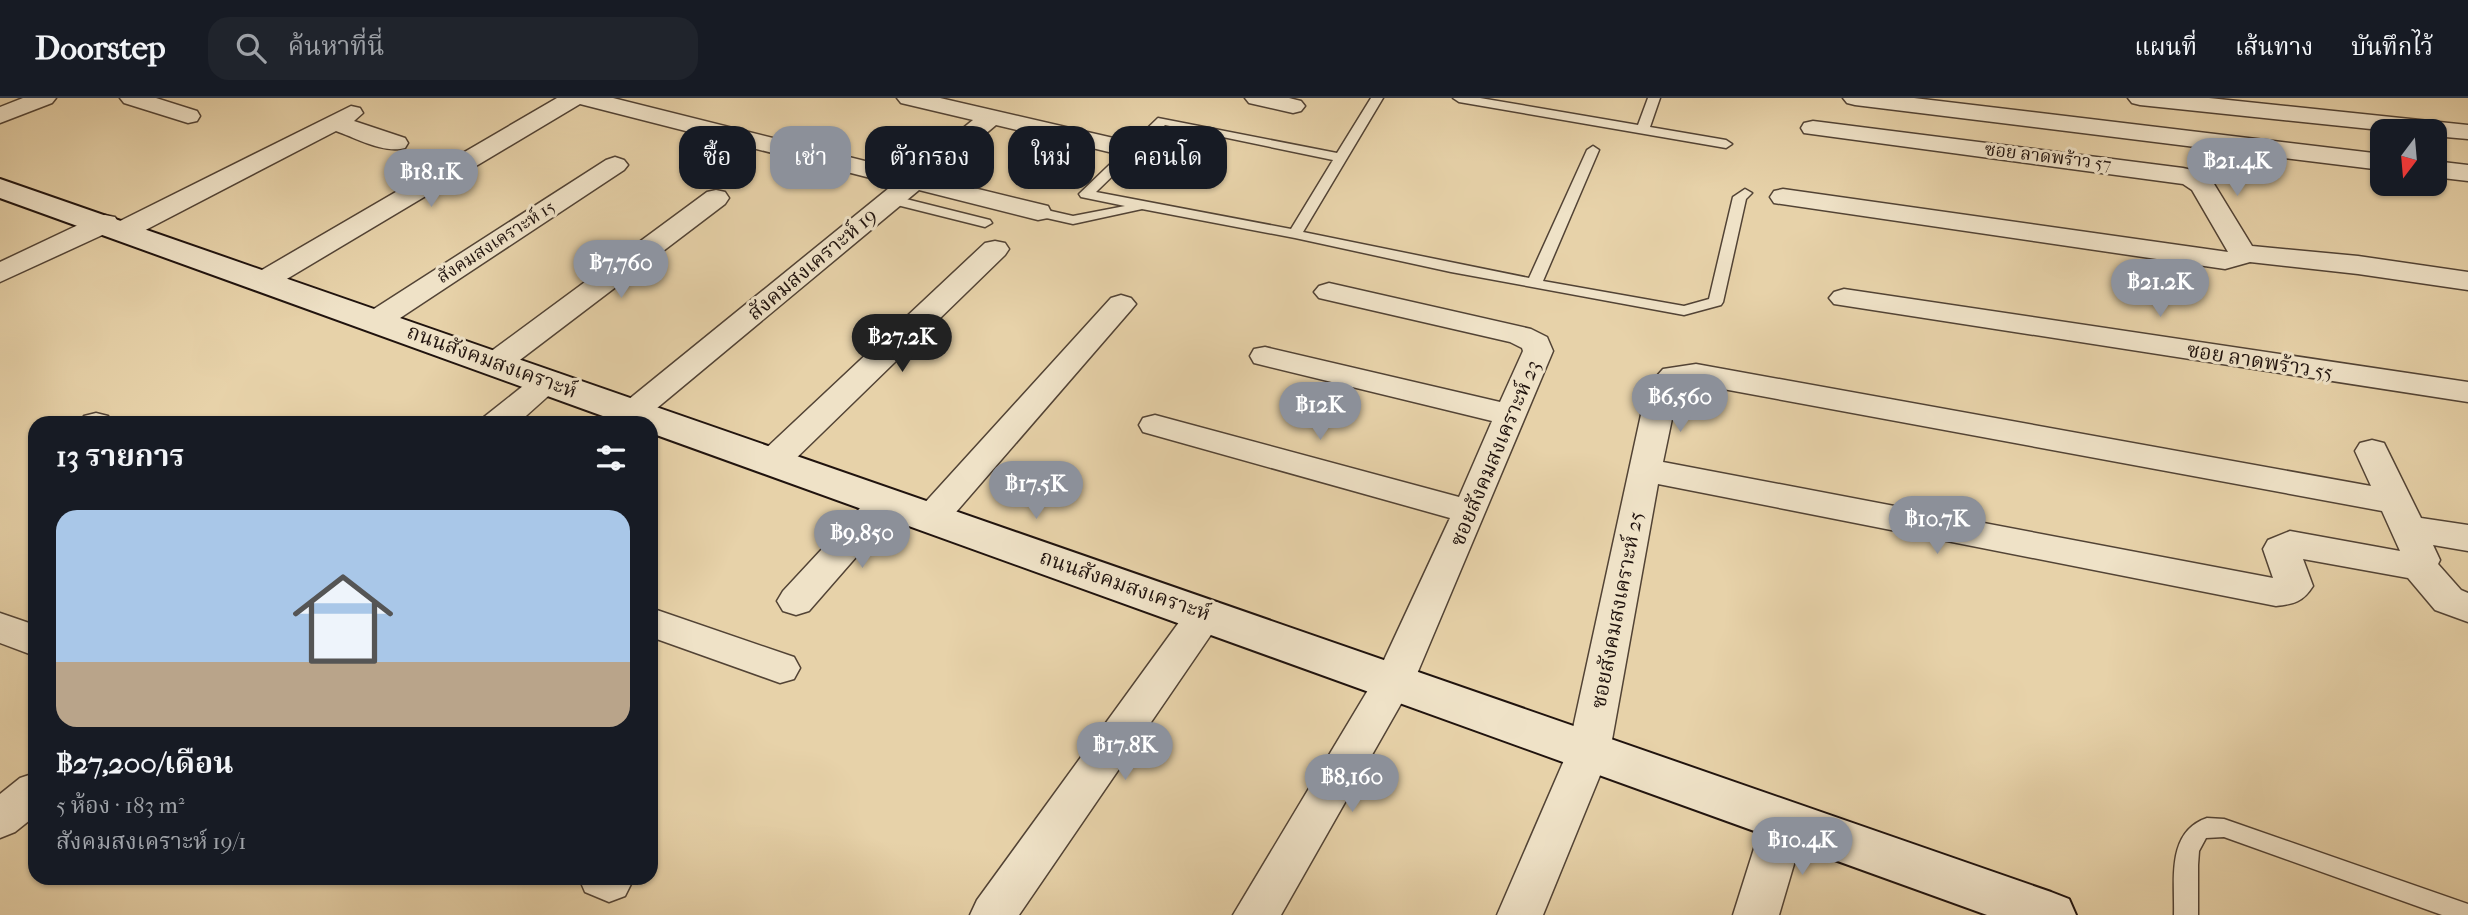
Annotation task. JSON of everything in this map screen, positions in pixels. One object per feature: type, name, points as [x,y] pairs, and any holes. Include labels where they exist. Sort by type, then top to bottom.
[{"type":"main road","name":"ถนนสังคมสงเคราะห์","points":[[0,188],[648,416]]},
{"type":"main road","name":"ถนนสังคมสงเคราะห์","points":[[658,420],[2051,915]]},
{"type":"street","points":[[0,116],[44,98]]},
{"type":"street","points":[[132,98],[188,116]]},
{"type":"street","points":[[264,280],[574,98]]},
{"type":"street","points":[[584,98],[772,147],[865,168]]},
{"type":"street","points":[[909,98],[1109,144]]},
{"type":"street","name":"ซอย ลาดพร้าว 57","points":[[1855,98],[2370,161]]},
{"type":"street","points":[[2140,98],[2468,132]]},
{"type":"street","name":"สังคมสงเคราะห์ 19","points":[[979,126],[990,117]]},
{"type":"street","points":[[0,273],[115,227],[343,118],[396,143]]},
{"type":"street","name":"ซอย ลาดพร้าว 57","points":[[1813,128],[2174,173],[2192,178],[2202,185],[2243,253]]},
{"type":"street","name":"สังคมสงเคราะห์ 15","points":[[377,320],[615,165]]},
{"type":"street","points":[[2447,171],[2468,173]]},
{"type":"street","name":"สังคมสงเคราะห์ 19","points":[[634,411],[902,189]]},
{"type":"street","points":[[952,189],[1038,212]]},
{"type":"street","points":[[1783,197],[2225,261],[2237,259],[2243,253],[2358,265],[2468,281]]},
{"type":"street","points":[[497,362],[716,198]]},
{"type":"street","points":[[773,461],[990,236]]},
{"type":"street","name":"ซอยสังคมสงเคราะห์ 23","points":[[1256,915],[1394,681],[1538,351],[1536,343],[1520,335],[1329,292]]},
{"type":"street","name":"ซอย ลาดพร้าว 55","points":[[1844,298],[2468,392]]},
{"type":"street","points":[[932,517],[1121,304]]},
{"type":"street","points":[[1265,356],[1511,415]]},
{"type":"street","name":"ซอยสังคมสงเคราะห์ 25","points":[[1520,915],[1589,751],[1644,470],[1663,387],[1674,376],[1696,374],[2402,515],[2468,538]]},
{"type":"street","points":[[506,416],[549,381]]},
{"type":"street","points":[[1155,425],[1470,512]]},
{"type":"street","points":[[1644,470],[2276,592],[2289,591],[2294,586],[2281,549],[2290,544],[2405,565],[2418,565],[2422,561],[2372,451]]},
{"type":"street","points":[[796,601],[886,501]]},
{"type":"street","points":[[2418,565],[2448,600],[2468,608]]},
{"type":"street","points":[[993,915],[1206,613]]},
{"type":"street","points":[[0,626],[28,638]]},
{"type":"street","points":[[658,634],[780,668]]},
{"type":"street","points":[[0,819],[28,797]]},
{"type":"street","points":[[1756,915],[1785,820]]},
{"type":"lane","points":[[1295,234],[1377,98]]},
{"type":"lane","points":[[1459,98],[1726,144]]},
{"type":"lane","points":[[1643,129],[1654,98]]},
{"type":"lane","points":[[1341,158],[1162,121],[1086,194],[1534,284],[1684,311],[1716,302],[1740,197],[1745,193]]},
{"type":"lane","points":[[1534,284],[1593,150]]},
{"type":"lane","points":[[890,199],[990,236]]},
{"type":"lane","points":[[1038,212],[1073,220],[1115,213],[1141,205]]},
{"type":"lane","points":[[2186,915],[2188,846],[2194,833],[2205,827],[2224,828],[2468,914]]}]
